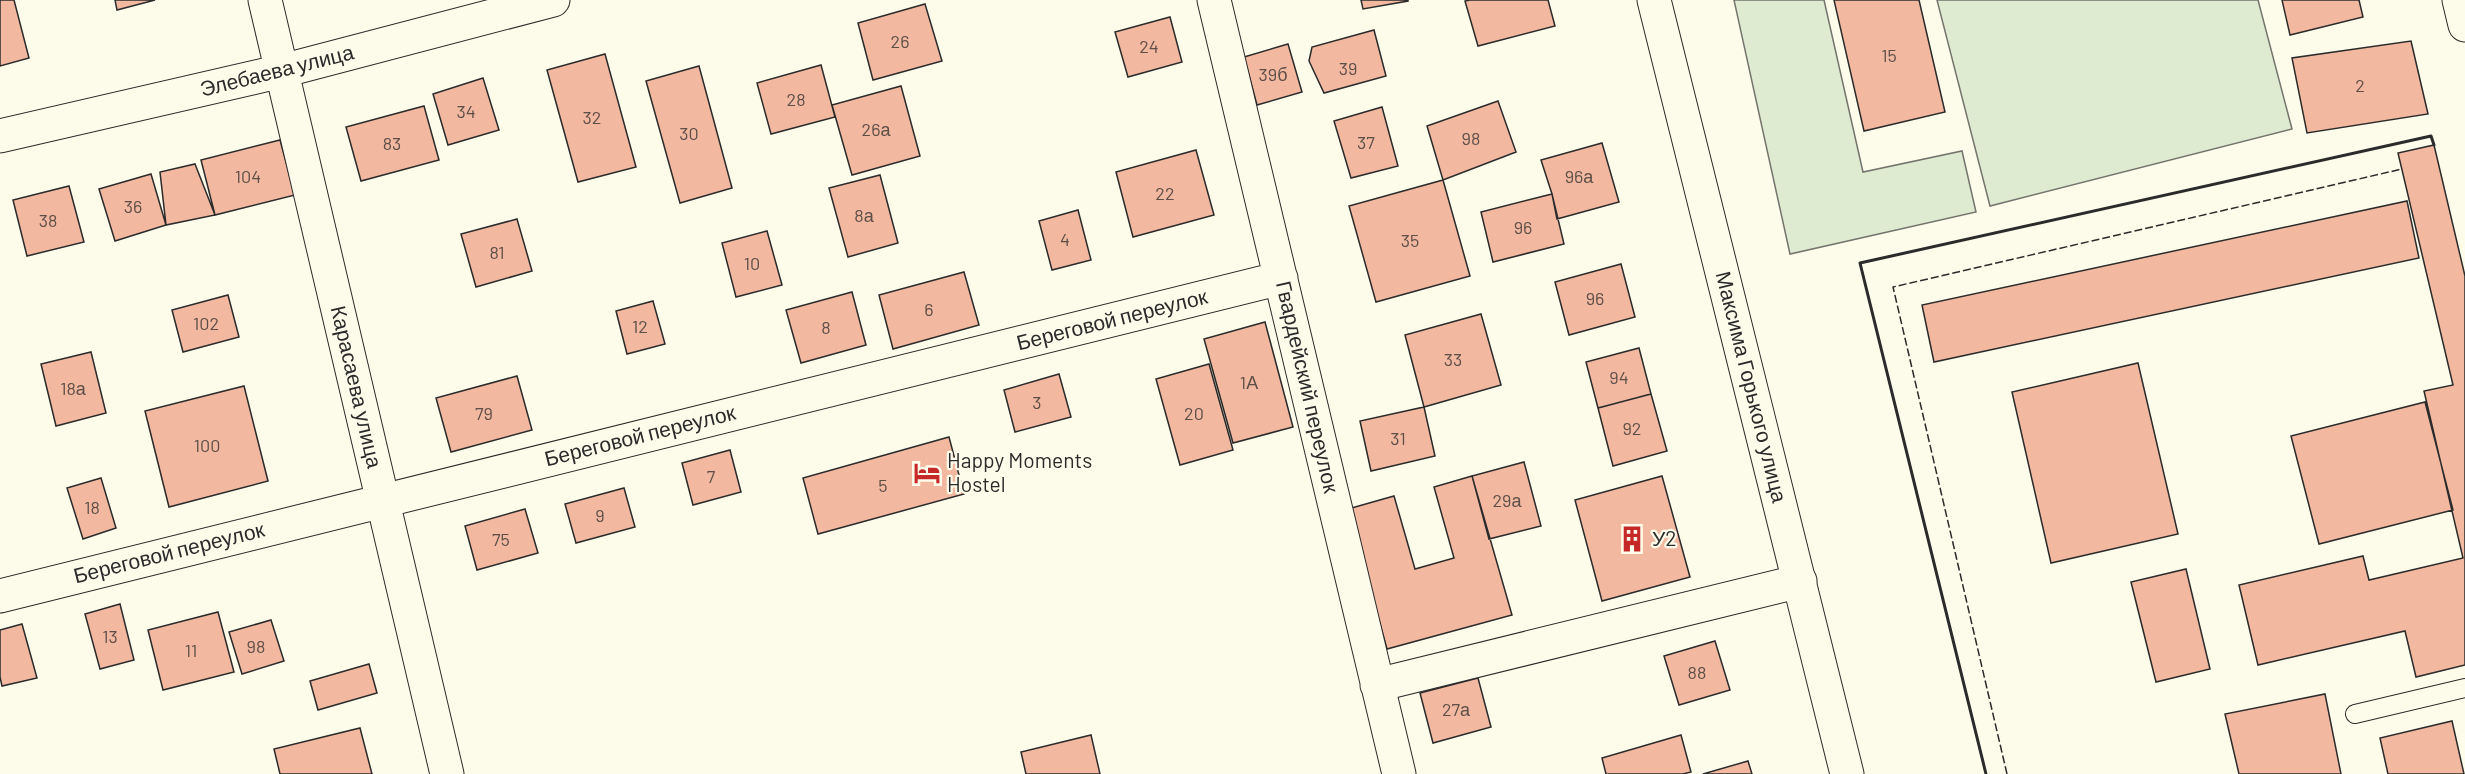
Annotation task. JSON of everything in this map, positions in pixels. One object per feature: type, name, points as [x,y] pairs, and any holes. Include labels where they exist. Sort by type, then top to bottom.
[{"type":"street","name":"Карасаева улица","points":[[265,0],[447,774]]},
{"type":"street","name":"Элебаева улица","points":[[0,136],[282,71],[553,0]]},
{"type":"street","name":"Гвардейский переулок","points":[[1214,0],[1399,774]]},
{"type":"street","name":"Максима Горького улица","points":[[1654,0],[1848,774]]},
{"type":"street","points":[[2459,0],[2465,25]]},
{"type":"street","name":"Береговой переулок","points":[[0,596],[1281,278]]},
{"type":"street","points":[[1377,685],[1800,581]]},
{"type":"lane","points":[[2355,714],[2465,688]]},
{"type":"green space","points":[[1734,0],[1824,0],[1863,172],[1962,151],[1976,212],[1790,254]]},
{"type":"green space","points":[[1937,0],[2258,0],[2292,129],[1990,206]]},
{"type":"building","points":[[0,0],[14,0],[29,58],[0,66]]},
{"type":"building","points":[[115,0],[155,0],[117,10]]},
{"type":"building","points":[[1361,0],[1408,0],[1408,1],[1363,9]]},
{"type":"building","points":[[1548,0],[1555,26],[1478,46],[1465,1]]},
{"type":"building","points":[[1834,0],[1919,0],[1945,112],[1864,131]]},
{"type":"building","points":[[2282,0],[2359,0],[2363,17],[2290,35]]},
{"type":"building","points":[[925,4],[942,61],[873,80],[858,23]]},
{"type":"building","points":[[1170,17],[1182,62],[1128,77],[1115,32]]},
{"type":"building","points":[[1374,30],[1386,76],[1324,93],[1309,61],[1312,47]]},
{"type":"building","points":[[2411,41],[2428,114],[2307,133],[2292,58]]},
{"type":"building","points":[[1288,44],[1302,92],[1257,105],[1244,57]]},
{"type":"building","points":[[605,54],[636,167],[578,182],[547,70]]},
{"type":"building","points":[[821,65],[835,117],[771,134],[757,83]]},
{"type":"building","points":[[699,66],[732,188],[680,203],[646,81]]},
{"type":"building","points":[[483,78],[499,130],[448,145],[433,94]]},
{"type":"building","points":[[901,86],[920,156],[852,175],[832,105]]},
{"type":"building","points":[[1498,101],[1516,152],[1443,180],[1427,126]]},
{"type":"building","points":[[424,106],[439,160],[361,181],[346,127]]},
{"type":"building","points":[[1382,107],[1398,166],[1351,178],[1334,121]]},
{"type":"building","points":[[280,140],[295,195],[215,215],[201,160]]},
{"type":"building","points":[[1602,143],[1619,202],[1557,219],[1541,160]]},
{"type":"building","points":[[2434,145],[2465,276],[2465,665],[2416,677],[2405,631],[2258,665],[2239,585],[2363,556],[2369,580],[2463,558],[2424,391],[2453,385],[2398,153]]},
{"type":"building","points":[[1196,150],[1214,215],[1133,237],[1116,172]]},
{"type":"building","points":[[195,164],[215,215],[166,225],[160,172]]},
{"type":"building","points":[[151,174],[166,225],[115,241],[99,189]]},
{"type":"building","points":[[880,175],[898,243],[848,257],[829,188]]},
{"type":"building","points":[[1443,180],[1470,276],[1376,302],[1349,206]]},
{"type":"building","points":[[69,186],[84,242],[27,256],[13,200]]},
{"type":"building","points":[[1552,194],[1564,244],[1493,262],[1481,212]]},
{"type":"building","points":[[2407,201],[2419,258],[1934,362],[1922,305]]},
{"type":"building","points":[[1078,210],[1091,260],[1052,270],[1039,221]]},
{"type":"building","points":[[517,219],[532,271],[476,287],[461,234]]},
{"type":"building","points":[[767,231],[782,285],[736,297],[722,243]]},
{"type":"building","points":[[1621,264],[1635,317],[1569,335],[1555,282]]},
{"type":"building","points":[[964,272],[979,325],[893,349],[879,295]]},
{"type":"building","points":[[852,292],[866,345],[801,363],[786,310]]},
{"type":"building","points":[[228,295],[239,337],[183,352],[172,310]]},
{"type":"building","points":[[653,301],[665,344],[627,354],[616,311]]},
{"type":"building","points":[[1481,314],[1501,385],[1424,407],[1405,335]]},
{"type":"building","points":[[1265,322],[1293,427],[1233,443],[1204,339]]},
{"type":"building","points":[[1639,348],[1651,394],[1598,408],[1586,362]]},
{"type":"building","points":[[91,352],[106,413],[56,426],[41,364]]},
{"type":"building","points":[[2138,363],[2178,534],[2051,563],[2012,392]]},
{"type":"building","points":[[1209,364],[1233,450],[1180,465],[1156,379]]},
{"type":"building","points":[[1059,374],[1071,417],[1015,432],[1004,390]]},
{"type":"building","points":[[517,376],[532,430],[451,452],[436,398]]},
{"type":"building","points":[[244,386],[268,481],[169,507],[145,411]]},
{"type":"building","points":[[1651,394],[1667,451],[1613,466],[1598,408]]},
{"type":"building","points":[[2425,402],[2453,510],[2319,544],[2291,436]]},
{"type":"building","points":[[1424,407],[1435,456],[1371,471],[1360,421]]},
{"type":"building","points":[[949,437],[964,494],[818,534],[803,478]]},
{"type":"building","points":[[730,450],[741,492],[693,505],[682,463]]},
{"type":"building","points":[[1524,462],[1541,526],[1489,539],[1472,476]]},
{"type":"building","points":[[1472,476],[1512,615],[1387,649],[1348,509],[1394,496],[1415,569],[1454,558],[1434,487]]},
{"type":"building","name":"У2","points":[[1662,476],[1690,577],[1602,601],[1575,500]]},
{"type":"building","points":[[101,478],[116,528],[83,539],[67,488]]},
{"type":"building","points":[[624,488],[635,527],[576,543],[565,504]]},
{"type":"building","points":[[525,509],[538,553],[477,570],[465,526]]},
{"type":"building","points":[[2186,569],[2210,669],[2156,682],[2131,582]]},
{"type":"building","points":[[120,604],[134,660],[100,669],[85,614]]},
{"type":"building","points":[[218,612],[234,672],[163,690],[148,630]]},
{"type":"building","points":[[271,620],[284,661],[242,674],[229,632]]},
{"type":"building","points":[[22,624],[37,678],[2,686],[0,630]]},
{"type":"building","points":[[1715,641],[1730,690],[1679,705],[1664,656]]},
{"type":"building","points":[[369,664],[377,693],[318,710],[310,681]]},
{"type":"building","points":[[1478,678],[1491,727],[1433,743],[1420,693]]},
{"type":"building","points":[[2325,694],[2341,774],[2239,774],[2225,714]]},
{"type":"building","points":[[2452,721],[2464,774],[2388,774],[2380,738]]},
{"type":"building","points":[[360,728],[372,774],[280,774],[274,749]]},
{"type":"building","points":[[1091,735],[1100,774],[1026,774],[1021,752]]},
{"type":"building","points":[[1681,735],[1691,772],[1683,774],[1606,774],[1602,758]]},
{"type":"building","points":[[1748,761],[1752,774],[1703,774]]},
{"type":"fence","points":[[2007,774],[1893,287],[2402,169]]},
{"type":"wall","points":[[1986,774],[1860,263],[2431,136],[2434,145]]},
{"type":"place","name":"Happy Moments Hostel","points":[[927,473]]},
{"type":"place","name":"У2","points":[[1632,539]]}]
